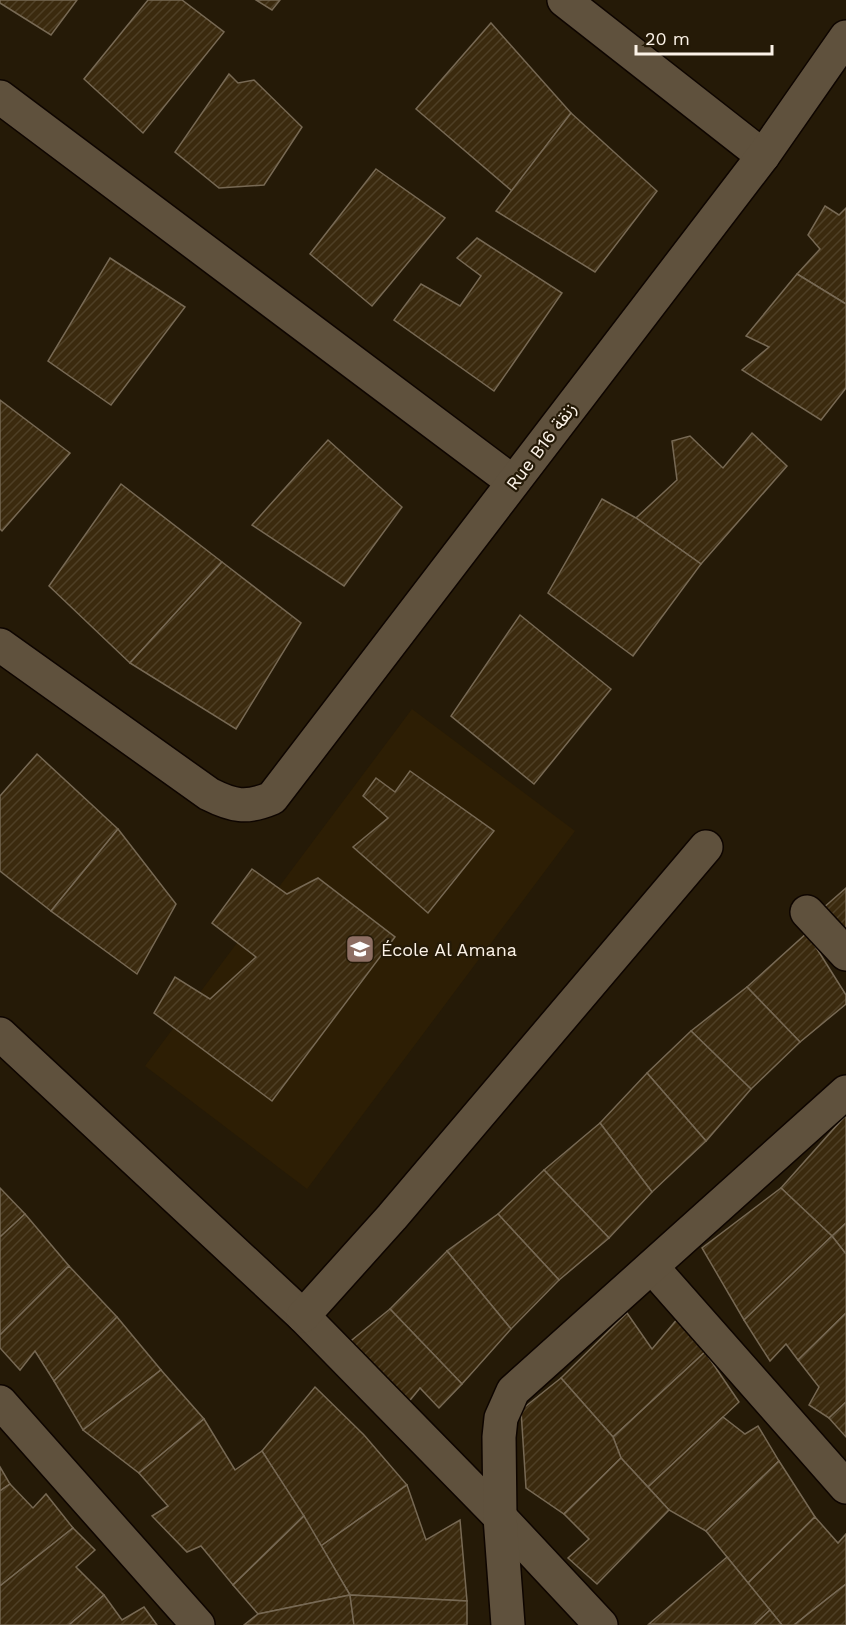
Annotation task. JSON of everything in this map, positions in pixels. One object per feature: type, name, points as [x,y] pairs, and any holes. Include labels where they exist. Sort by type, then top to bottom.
[{"type":"street","points":[[564,0],[763,156]]},
{"type":"street","name":"Rue B16 زنقة","points":[[0,645],[209,794],[229,804],[254,805],[272,798],[763,156],[846,37]]},
{"type":"street","points":[[0,97],[513,482]]},
{"type":"street","points":[[303,1316],[399,1208],[706,847]]},
{"type":"street","points":[[807,912],[846,954]]},
{"type":"street","points":[[0,1034],[303,1316],[500,1517],[601,1625]]},
{"type":"street","points":[[508,1625],[500,1517],[499,1437],[501,1418],[513,1391],[846,1092]]},
{"type":"street","points":[[652,1267],[846,1487]]},
{"type":"street","points":[[0,1402],[198,1625]]},
{"type":"shaded area","name":"École Al Amana","points":[[412,709],[575,831],[307,1189],[145,1066]]},
{"type":"building","points":[[0,0],[77,0],[51,35],[0,3]]},
{"type":"building","points":[[148,0],[182,0],[224,32],[143,133],[84,79]]},
{"type":"building","points":[[256,0],[280,0],[272,10]]},
{"type":"building","points":[[491,23],[571,113],[512,191],[416,109]]},
{"type":"building","points":[[229,74],[238,83],[254,80],[302,127],[264,185],[219,188],[175,152]]},
{"type":"building","points":[[571,113],[657,191],[595,272],[496,211]]},
{"type":"building","points":[[376,169],[445,218],[372,306],[310,254]]},
{"type":"building","points":[[825,206],[839,215],[846,208],[846,304],[797,274],[820,249],[808,235]]},
{"type":"building","points":[[477,238],[562,293],[494,391],[394,320],[421,284],[460,306],[481,276],[457,258]]},
{"type":"building","points":[[110,258],[185,307],[111,405],[48,361]]},
{"type":"building","points":[[797,274],[846,304],[846,388],[821,420],[742,370],[769,347],[746,336]]},
{"type":"building","points":[[0,400],[70,453],[2,531],[0,529]]},
{"type":"building","points":[[752,433],[787,466],[701,564],[636,518],[677,480],[672,441],[690,436],[723,468]]},
{"type":"building","points":[[328,440],[402,507],[344,586],[252,525]]},
{"type":"building","points":[[121,484],[222,562],[130,663],[49,586]]},
{"type":"building","points":[[602,499],[636,518],[701,564],[633,656],[548,593]]},
{"type":"building","points":[[222,562],[301,623],[236,729],[130,663]]},
{"type":"building","points":[[520,615],[611,689],[534,784],[451,716]]},
{"type":"building","points":[[37,754],[118,829],[51,911],[0,871],[0,796]]},
{"type":"building","points":[[410,771],[494,831],[428,913],[353,847],[388,818],[363,796],[376,778],[395,792]]},
{"type":"building","points":[[118,829],[176,904],[137,974],[51,911]]},
{"type":"building","points":[[252,869],[287,894],[318,878],[395,937],[272,1101],[154,1013],[175,977],[210,999],[256,957],[212,923]]},
{"type":"building","points":[[846,888],[846,937],[822,909]]},
{"type":"building","points":[[807,933],[846,995],[846,1004],[800,1042],[747,987]]},
{"type":"building","points":[[747,987],[800,1042],[751,1089],[691,1031]]},
{"type":"building","points":[[691,1031],[751,1089],[706,1141],[647,1073]]},
{"type":"building","points":[[647,1073],[706,1141],[652,1192],[600,1123]]},
{"type":"building","points":[[846,1115],[846,1223],[832,1236],[781,1188]]},
{"type":"building","points":[[600,1123],[652,1192],[609,1238],[544,1170]]},
{"type":"building","points":[[544,1170],[609,1238],[559,1280],[498,1214]]},
{"type":"building","points":[[0,1188],[25,1214],[0,1237]]},
{"type":"building","points":[[781,1188],[832,1236],[744,1320],[702,1248]]},
{"type":"building","points":[[25,1214],[69,1266],[0,1335],[0,1237]]},
{"type":"building","points":[[498,1214],[559,1280],[511,1329],[447,1251]]},
{"type":"building","points":[[846,1223],[846,1254],[832,1236]]},
{"type":"building","points":[[832,1236],[846,1254],[846,1313],[798,1360],[786,1344],[770,1361],[744,1320]]},
{"type":"building","points":[[447,1251],[511,1329],[462,1384],[390,1309]]},
{"type":"building","points":[[69,1266],[117,1317],[54,1381],[35,1351],[20,1370],[0,1348],[0,1335]]},
{"type":"building","points":[[390,1309],[462,1384],[439,1408],[420,1388],[407,1404],[347,1344]]},
{"type":"building","points":[[627,1313],[652,1349],[679,1317],[705,1352],[613,1437],[561,1378]]},
{"type":"building","points":[[846,1313],[846,1402],[829,1418],[809,1405],[819,1387],[798,1360]]},
{"type":"building","points":[[117,1317],[161,1370],[83,1430],[54,1381]]},
{"type":"building","points":[[705,1352],[739,1402],[648,1487],[621,1458],[613,1437]]},
{"type":"building","points":[[161,1370],[204,1419],[139,1473],[83,1430]]},
{"type":"building","points":[[561,1378],[613,1437],[621,1458],[564,1514],[526,1488],[521,1410]]},
{"type":"building","points":[[315,1387],[364,1435],[407,1485],[321,1546],[262,1451]]},
{"type":"building","points":[[846,1402],[846,1437],[829,1418]]},
{"type":"building","points":[[723,1417],[745,1434],[758,1426],[779,1461],[706,1531],[669,1510],[648,1487]]},
{"type":"building","points":[[204,1419],[235,1470],[262,1451],[304,1516],[233,1585],[201,1546],[187,1552],[152,1516],[168,1506],[139,1473]]},
{"type":"building","points":[[621,1458],[669,1510],[597,1584],[568,1558],[589,1539],[564,1514]]},
{"type":"building","points":[[779,1461],[815,1517],[748,1583],[706,1531]]},
{"type":"building","points":[[0,1467],[10,1484],[0,1491]]},
{"type":"building","points":[[10,1484],[33,1508],[46,1494],[73,1528],[0,1586],[0,1491]]},
{"type":"building","points":[[407,1485],[426,1540],[460,1520],[467,1601],[350,1595],[321,1546]]},
{"type":"building","points":[[304,1516],[350,1595],[258,1614],[233,1585]]},
{"type":"building","points":[[815,1517],[838,1543],[846,1534],[846,1584],[794,1625],[782,1625],[748,1583]]},
{"type":"building","points":[[73,1528],[95,1550],[76,1567],[104,1595],[69,1625],[0,1625],[0,1586]]},
{"type":"building","points":[[727,1557],[770,1610],[754,1625],[649,1624]]},
{"type":"building","points":[[846,1584],[846,1625],[794,1625]]},
{"type":"building","points":[[104,1595],[122,1620],[144,1607],[157,1625],[69,1625]]},
{"type":"building","points":[[350,1595],[354,1625],[244,1625],[258,1614]]},
{"type":"building","points":[[350,1595],[467,1601],[467,1625],[354,1625]]},
{"type":"building","points":[[770,1610],[782,1625],[754,1625]]},
{"type":"place","name":"École Al Amana","points":[[360,949]]}]
